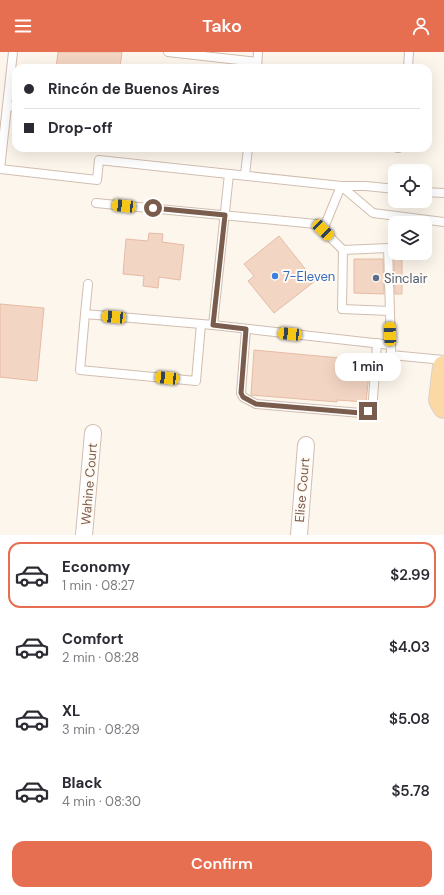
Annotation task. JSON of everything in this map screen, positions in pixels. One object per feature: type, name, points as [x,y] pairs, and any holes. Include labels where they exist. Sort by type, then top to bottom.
[{"type":"main road","points":[[444,367],[440,400],[444,406]]},
{"type":"street","name":"Wahine Court","points":[[84,535],[93,432]]},
{"type":"street","name":"Elise Court","points":[[298,535],[306,445]]},
{"type":"lane","points":[[13,52],[0,169],[97,180],[99,160],[341,186],[366,186],[388,188]]},
{"type":"lane","points":[[168,52],[250,64]]},
{"type":"lane","points":[[257,64],[258,52]]},
{"type":"lane","points":[[408,64],[410,52]]},
{"type":"lane","points":[[7,106],[12,107]]},
{"type":"lane","points":[[245,175],[248,152]]},
{"type":"lane","points":[[213,325],[229,174]]},
{"type":"lane","points":[[341,186],[373,213],[444,222]]},
{"type":"lane","points":[[323,230],[341,186]]},
{"type":"lane","points":[[432,192],[444,193]]},
{"type":"lane","points":[[96,203],[316,224],[343,250],[342,308],[390,311]]},
{"type":"lane","points":[[343,250],[388,248],[391,355],[444,360]]},
{"type":"lane","points":[[88,284],[80,370],[196,381],[201,324]]},
{"type":"lane","points":[[85,314],[213,325],[391,345]]},
{"type":"lane","points":[[246,329],[241,393],[243,397],[256,404],[361,413],[368,411],[371,408],[373,399],[377,343]]},
{"type":"building","points":[[58,52],[122,52],[120,64],[56,64]]},
{"type":"building","points":[[149,233],[163,234],[162,242],[184,245],[180,280],[159,277],[158,288],[143,286],[144,276],[123,274],[126,239],[148,241]]},
{"type":"building","points":[[279,236],[315,281],[274,313],[248,281],[254,276],[244,264]]},
{"type":"building","points":[[354,259],[383,259],[384,294],[354,293]]},
{"type":"building","points":[[394,260],[402,260],[402,294],[395,294]]},
{"type":"building","points":[[0,304],[44,308],[37,381],[0,377]]},
{"type":"building","points":[[254,350],[340,358],[340,361],[370,364],[366,402],[337,400],[337,402],[251,395]]},
{"type":"building","points":[[381,365],[385,365],[384,379],[380,379]]},
{"type":"place","name":"7-Eleven","points":[[275,276]]},
{"type":"place","name":"Sinclair","points":[[376,278]]},
{"type":"route","points":[[153,208],[225,215],[213,325],[246,329],[241,393],[243,397],[249,402],[256,404],[361,413],[368,411]]}]
